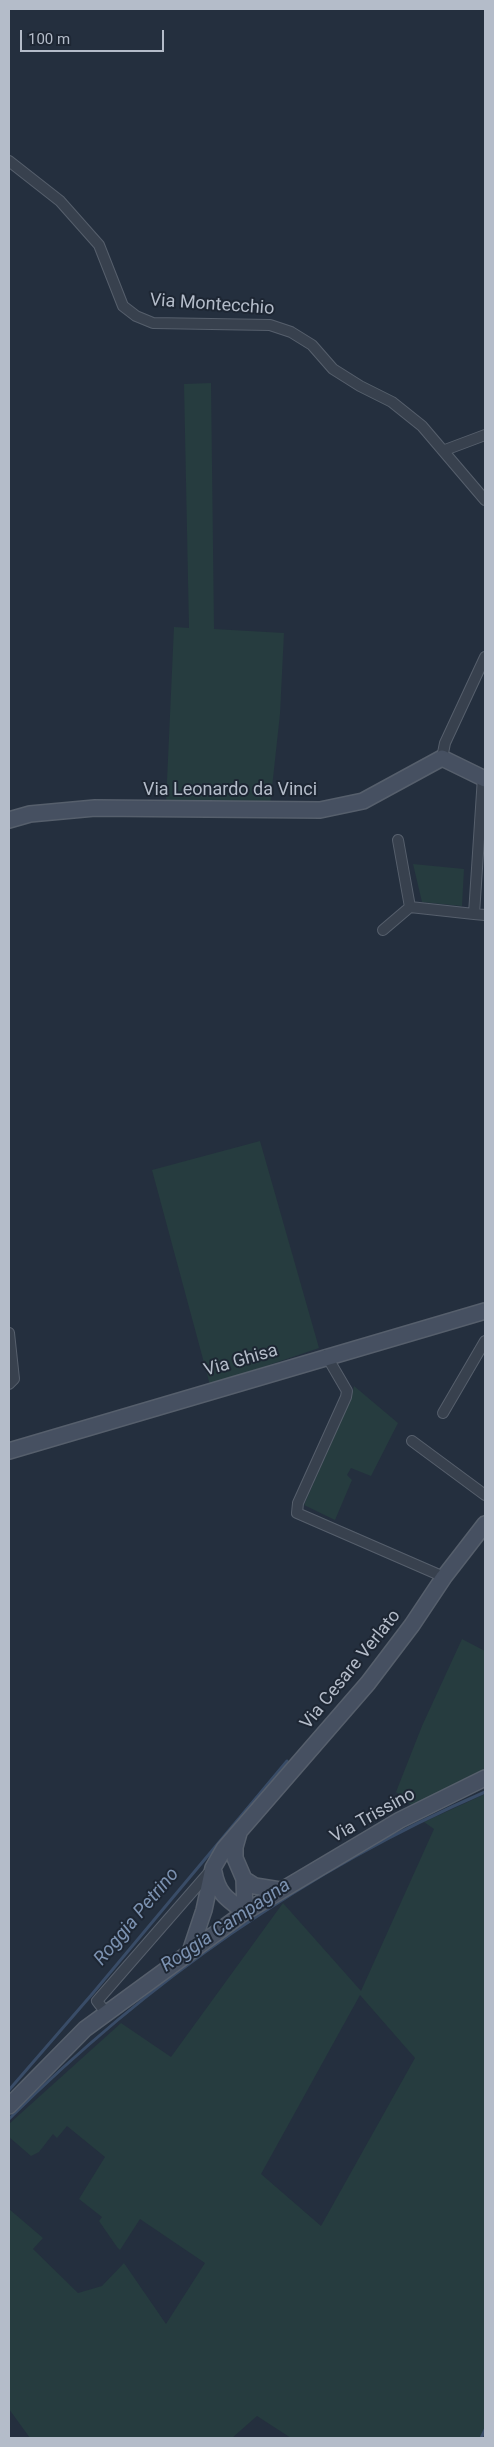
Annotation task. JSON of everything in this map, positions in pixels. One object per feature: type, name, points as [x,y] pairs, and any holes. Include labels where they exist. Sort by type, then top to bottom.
[{"type":"street","name":"Via Montecchio","points":[[9,161],[60,201],[98,245],[123,306],[136,316],[153,323],[270,325],[290,332],[312,345],[333,369],[360,386],[392,402],[422,426],[445,450],[485,500]]},
{"type":"street","points":[[445,450],[485,435]]},
{"type":"street","points":[[474,914],[484,778],[442,758],[444,743],[485,657]]},
{"type":"street","name":"Via Leonardo da Vinci","points":[[9,820],[30,814],[95,808],[320,810],[363,801],[442,758]]},
{"type":"street","points":[[398,840],[410,907]]},
{"type":"street","points":[[383,930],[410,907],[485,915]]},
{"type":"street","name":"Via Ghisa","points":[[9,1450],[485,1311]]},
{"type":"street","points":[[9,1333],[14,1379],[9,1384]]},
{"type":"street","points":[[443,1413],[485,1341]]},
{"type":"street","points":[[326,1356],[346,1391],[346,1397],[298,1503],[297,1513],[444,1577]]},
{"type":"street","points":[[412,1441],[485,1495]]},
{"type":"street","name":"Via Cesare Verlato","points":[[107,2014],[97,2001],[213,1868],[224,1849],[386,1662],[444,1577],[485,1524]]},
{"type":"street","name":"Via Trissino","points":[[280,1890],[400,1820],[485,1778]]},
{"type":"street","points":[[239,1833],[235,1847],[235,1858],[244,1879],[245,1912]]},
{"type":"street","points":[[213,1868],[216,1886],[223,1895],[245,1912]]},
{"type":"street","name":"Via Cesare Verlato","points":[[190,1952],[204,1910],[213,1868]]},
{"type":"street","points":[[244,1879],[255,1886],[280,1890]]},
{"type":"street","points":[[9,2106],[85,2029],[245,1912],[280,1890]]},
{"type":"green space","points":[[211,383],[214,629],[284,633],[280,714],[270,806],[166,803],[174,627],[189,628],[184,384]]},
{"type":"green space","points":[[413,864],[464,869],[462,906],[422,902]]},
{"type":"green space","points":[[260,1141],[319,1348],[210,1385],[152,1170]]},
{"type":"green space","points":[[354,1386],[398,1423],[371,1476],[351,1468],[347,1475],[352,1480],[335,1520],[304,1505],[352,1396]]},
{"type":"green space","points":[[462,1639],[485,1651],[485,1774],[411,1805],[396,1792],[422,1726]]},
{"type":"green space","points":[[485,1794],[485,2429],[480,2438],[291,2438],[257,2416],[232,2438],[30,2438],[9,2409],[9,2209],[43,2238],[33,2249],[78,2293],[102,2286],[124,2263],[166,2324],[205,2263],[140,2219],[120,2250],[99,2221],[102,2217],[79,2199],[105,2157],[67,2126],[57,2138],[53,2134],[39,2152],[31,2156],[9,2137],[9,2124],[121,2023],[171,2057],[283,1903],[361,1991],[434,1829],[424,1822]],"holes":[[[360,1995],[415,2058],[321,2226],[261,2174]]]},
{"type":"waterway","name":"Roggia Petrino","points":[[9,2090],[93,1993],[287,1761]]},
{"type":"waterway","name":"Roggia Campagna","points":[[9,2119],[61,2069],[116,2021],[232,1933],[292,1893],[355,1856],[485,1792]]},
{"type":"waterway","points":[[481,2438],[485,2430]]}]
